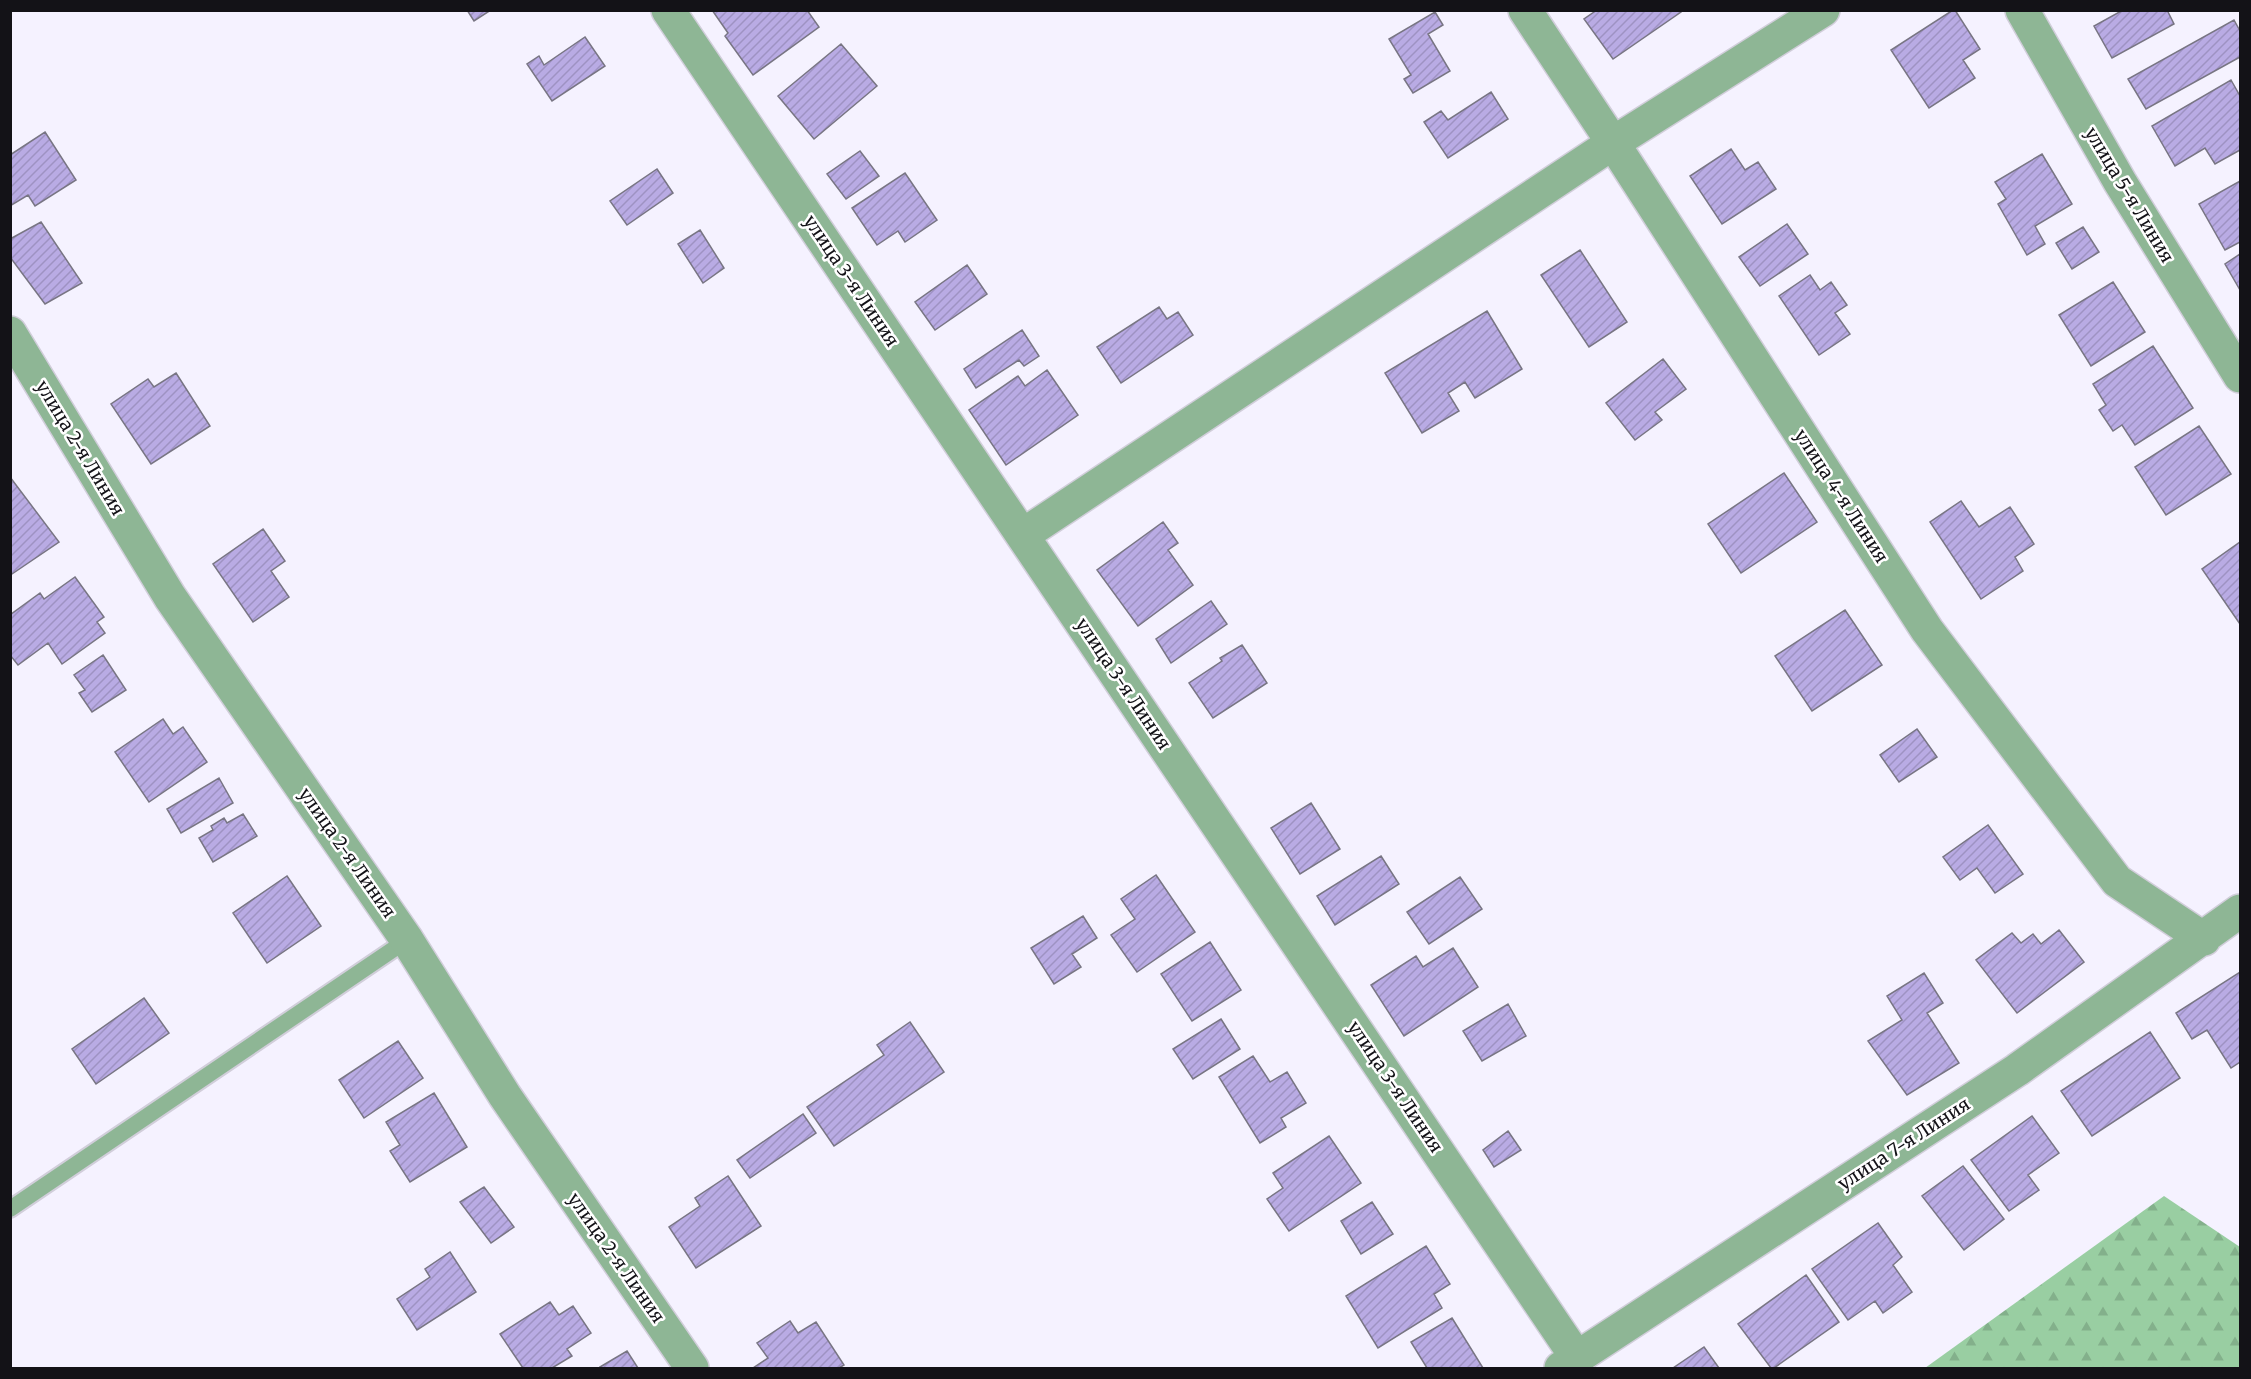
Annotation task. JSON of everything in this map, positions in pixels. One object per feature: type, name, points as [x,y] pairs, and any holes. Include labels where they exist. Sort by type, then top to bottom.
[{"type":"street","name":"улица 3-я Линия","points":[[668,10],[1023,535],[1569,1363]]},
{"type":"street","name":"улица 4-я Линия","points":[[1525,10],[1927,630],[2117,881],[2204,939]]},
{"type":"street","points":[[1023,535],[1613,143],[1823,10]]},
{"type":"street","name":"улица 5-я Линия","points":[[2022,10],[2120,182],[2241,376]]},
{"type":"street","name":"улица 2-я Линия","points":[[10,333],[170,597],[407,940],[505,1096],[692,1368]]},
{"type":"street","name":"улица 7-я Линия","points":[[1569,1363],[2017,1070],[2241,911]]},
{"type":"lane","points":[[10,1209],[407,940]]},
{"type":"green space","points":[[2164,1196],[2240,1247],[2240,1368],[1925,1368]]},
{"type":"building","points":[[467,10],[491,10],[474,21]]},
{"type":"building","points":[[712,10],[807,10],[819,27],[753,75],[725,36],[728,33]]},
{"type":"building","points":[[1597,10],[1680,10],[1681,12],[1613,59],[1584,19]]},
{"type":"building","points":[[1953,10],[1980,49],[1963,60],[1975,78],[1929,108],[1891,50]]},
{"type":"building","points":[[2123,10],[2167,10],[2174,24],[2112,58],[2094,26]]},
{"type":"building","points":[[1435,12],[1443,25],[1428,34],[1450,71],[1413,93],[1404,79],[1411,75],[1389,39]]},
{"type":"building","points":[[2234,20],[2240,31],[2240,57],[2146,109],[2128,79]]},
{"type":"building","points":[[585,37],[605,66],[552,101],[527,64],[539,56],[544,65]]},
{"type":"building","points":[[841,44],[877,86],[814,139],[778,96]]},
{"type":"building","points":[[2231,80],[2240,96],[2240,150],[2215,164],[2205,148],[2175,166],[2152,126]]},
{"type":"building","points":[[1491,92],[1508,119],[1448,158],[1424,122],[1441,111],[1448,120]]},
{"type":"building","points":[[45,132],[76,180],[35,206],[28,195],[10,206],[10,155]]},
{"type":"building","points":[[1731,149],[1745,170],[1758,162],[1776,189],[1722,224],[1690,176]]},
{"type":"building","points":[[860,151],[879,176],[846,199],[827,174]]},
{"type":"building","points":[[2042,154],[2072,204],[2035,226],[2045,244],[2027,255],[1998,204],[2006,199],[1995,182]]},
{"type":"building","points":[[657,169],[673,193],[627,225],[610,201]]},
{"type":"building","points":[[905,173],[937,220],[905,242],[898,231],[877,245],[852,208]]},
{"type":"building","points":[[2240,181],[2240,242],[2225,250],[2199,204]]},
{"type":"building","points":[[41,222],[82,283],[45,304],[10,257],[10,239]]},
{"type":"building","points":[[1787,224],[1808,254],[1760,286],[1739,257]]},
{"type":"building","points":[[2083,227],[2099,252],[2072,269],[2056,243]]},
{"type":"building","points":[[700,230],[724,268],[703,283],[678,244]]},
{"type":"building","points":[[1580,250],[1627,322],[1589,347],[1541,275]]},
{"type":"building","points":[[2240,254],[2240,290],[2225,264]]},
{"type":"building","points":[[967,265],[987,294],[935,330],[915,302]]},
{"type":"building","points":[[1810,275],[1820,290],[1831,282],[1847,305],[1835,313],[1850,334],[1819,355],[1779,296]]},
{"type":"building","points":[[2113,282],[2145,332],[2091,366],[2059,315]]},
{"type":"building","points":[[1159,307],[1167,319],[1178,312],[1193,335],[1121,383],[1097,347]]},
{"type":"building","points":[[1487,311],[1522,369],[1475,398],[1465,382],[1448,393],[1459,411],[1422,433],[1385,373]]},
{"type":"building","points":[[1022,330],[1039,356],[1024,366],[1019,360],[976,388],[964,369]]},
{"type":"building","points":[[2153,346],[2193,408],[2135,445],[2122,425],[2113,431],[2099,410],[2106,405],[2093,384]]},
{"type":"building","points":[[1663,359],[1686,389],[1655,412],[1662,420],[1635,440],[1606,403]]},
{"type":"building","points":[[1047,370],[1078,415],[1006,465],[969,410],[1018,376],[1025,386]]},
{"type":"building","points":[[176,373],[210,426],[151,464],[111,404],[148,379],[154,387]]},
{"type":"building","points":[[2199,426],[2231,474],[2166,515],[2135,467]]},
{"type":"building","points":[[1784,473],[1817,522],[1741,573],[1708,524]]},
{"type":"building","points":[[10,477],[59,542],[12,574],[10,573]]},
{"type":"building","points":[[1961,501],[1979,527],[2010,507],[2034,544],[2015,557],[2023,571],[1981,599],[1930,522]]},
{"type":"building","points":[[1163,522],[1178,543],[1168,550],[1193,585],[1138,626],[1097,570]]},
{"type":"building","points":[[263,529],[285,561],[271,571],[289,597],[253,622],[213,564]]},
{"type":"building","points":[[2240,542],[2240,624],[2202,569]]},
{"type":"building","points":[[75,577],[104,617],[97,622],[105,633],[62,664],[48,643],[18,665],[10,655],[10,615],[40,593],[44,599]]},
{"type":"building","points":[[1211,601],[1227,624],[1171,663],[1156,639]]},
{"type":"building","points":[[1845,610],[1882,665],[1812,711],[1775,656]]},
{"type":"building","points":[[1242,645],[1267,683],[1213,718],[1189,683],[1222,661],[1220,658]]},
{"type":"building","points":[[103,655],[126,690],[92,712],[79,693],[85,690],[74,675]]},
{"type":"building","points":[[163,719],[173,734],[183,727],[207,762],[149,802],[115,752]]},
{"type":"building","points":[[1917,729],[1937,757],[1899,782],[1880,755]]},
{"type":"building","points":[[219,778],[233,803],[181,833],[167,809]]},
{"type":"building","points":[[1311,803],[1340,849],[1300,874],[1271,828]]},
{"type":"building","points":[[243,814],[257,836],[213,862],[199,838],[213,830],[211,826],[224,818],[227,823]]},
{"type":"building","points":[[1988,825],[2023,874],[1995,893],[1977,868],[1960,880],[1943,857]]},
{"type":"building","points":[[1381,856],[1399,884],[1335,925],[1317,896]]},
{"type":"building","points":[[1156,875],[1195,932],[1137,972],[1111,935],[1135,919],[1121,899]]},
{"type":"building","points":[[287,876],[321,926],[267,963],[233,913]]},
{"type":"building","points":[[1460,877],[1482,909],[1429,944],[1407,912]]},
{"type":"building","points":[[1083,916],[1097,938],[1072,954],[1081,967],[1054,984],[1031,948]]},
{"type":"building","points":[[2059,930],[2084,962],[2017,1013],[1976,960],[2012,933],[2021,943],[2033,934],[2041,944]]},
{"type":"building","points":[[1210,942],[1241,990],[1192,1021],[1161,974]]},
{"type":"building","points":[[1453,948],[1478,987],[1404,1036],[1371,985],[1416,956],[1423,967]]},
{"type":"building","points":[[2240,972],[2240,1062],[2231,1068],[2207,1030],[2192,1039],[2176,1013]]},
{"type":"building","points":[[1924,973],[1943,1003],[1927,1013],[1959,1063],[1907,1095],[1868,1041],[1902,1020],[1887,996]]},
{"type":"building","points":[[144,998],[169,1033],[96,1084],[72,1049]]},
{"type":"building","points":[[1508,1004],[1526,1036],[1482,1061],[1463,1031]]},
{"type":"building","points":[[1221,1019],[1240,1049],[1193,1079],[1173,1049]]},
{"type":"building","points":[[910,1022],[944,1072],[834,1146],[807,1107],[884,1055],[877,1045]]},
{"type":"building","points":[[2150,1032],[2180,1078],[2092,1136],[2061,1091]]},
{"type":"building","points":[[398,1041],[423,1078],[364,1118],[339,1080]]},
{"type":"building","points":[[1253,1056],[1270,1082],[1287,1072],[1306,1103],[1281,1118],[1286,1127],[1260,1143],[1219,1077]]},
{"type":"building","points":[[434,1093],[467,1147],[410,1182],[390,1151],[400,1145],[386,1122]]},
{"type":"building","points":[[803,1114],[816,1133],[750,1178],[737,1160]]},
{"type":"building","points":[[2032,1116],[2059,1153],[2028,1175],[2039,1190],[2009,1211],[1971,1160]]},
{"type":"building","points":[[1508,1131],[1521,1150],[1494,1167],[1483,1150]]},
{"type":"building","points":[[1329,1136],[1361,1183],[1289,1231],[1267,1199],[1283,1188],[1273,1173]]},
{"type":"building","points":[[1963,1166],[2004,1219],[1964,1250],[1922,1196]]},
{"type":"building","points":[[728,1176],[761,1226],[696,1268],[669,1227],[700,1206],[695,1198]]},
{"type":"building","points":[[484,1187],[514,1227],[491,1243],[460,1202]]},
{"type":"building","points":[[1372,1202],[1393,1234],[1361,1254],[1341,1221]]},
{"type":"building","points":[[1878,1223],[1902,1257],[1893,1265],[1912,1292],[1883,1313],[1875,1301],[1848,1320],[1812,1269]]},
{"type":"building","points":[[1426,1246],[1450,1284],[1434,1294],[1442,1308],[1378,1348],[1346,1296]]},
{"type":"building","points":[[450,1252],[476,1292],[417,1330],[397,1299],[430,1277],[425,1269]]},
{"type":"building","points":[[1806,1275],[1839,1322],[1771,1368],[1738,1324]]},
{"type":"building","points":[[550,1302],[559,1315],[573,1306],[591,1333],[567,1349],[572,1356],[552,1368],[523,1368],[500,1334]]},
{"type":"building","points":[[1452,1318],[1483,1368],[1427,1368],[1411,1342]]},
{"type":"building","points":[[790,1321],[798,1333],[816,1322],[844,1365],[839,1368],[753,1368],[768,1358],[757,1343]]},
{"type":"building","points":[[1704,1347],[1719,1368],[1673,1368]]},
{"type":"building","points":[[627,1351],[638,1368],[600,1367]]}]
